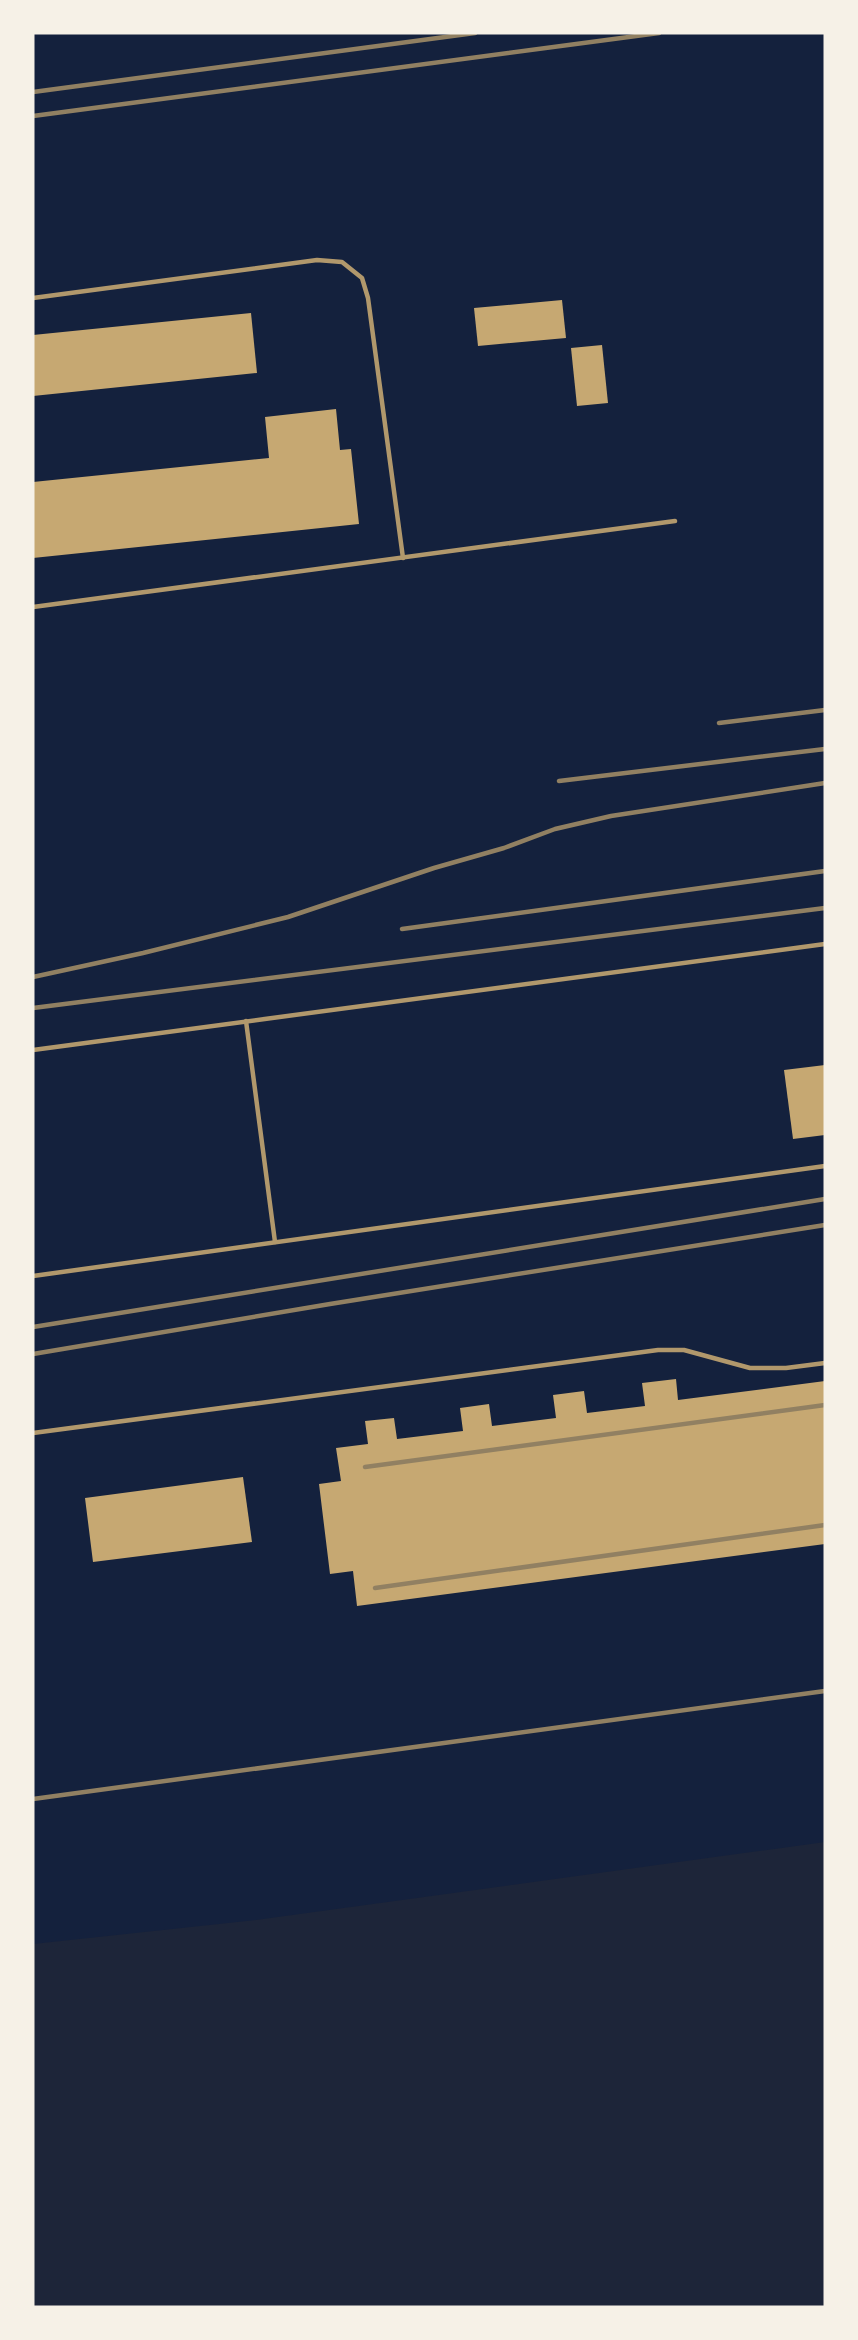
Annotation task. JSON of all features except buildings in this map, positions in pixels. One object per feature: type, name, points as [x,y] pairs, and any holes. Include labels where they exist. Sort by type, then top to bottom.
[{"type":"lane","points":[[33,298],[317,260],[342,262],[362,278],[368,298],[403,558]]},
{"type":"lane","points":[[33,607],[675,521]]},
{"type":"lane","points":[[33,1050],[825,945]]},
{"type":"lane","points":[[246,1021],[275,1242]]},
{"type":"lane","points":[[33,1276],[825,1166]]},
{"type":"lane","points":[[33,1433],[658,1350],[684,1350],[750,1368],[786,1368],[825,1363]]},
{"type":"shaded area","points":[[825,1842],[825,2307],[33,2307],[33,1944],[256,1920]]},
{"type":"railway","points":[[33,92],[475,33]]},
{"type":"railway","points":[[33,116],[659,33]]},
{"type":"railway","points":[[719,723],[825,710]]},
{"type":"railway","points":[[559,781],[825,749]]},
{"type":"railway","points":[[33,977],[143,953],[288,917],[434,868],[504,848],[555,829],[611,816],[825,783]]},
{"type":"railway","points":[[402,929],[825,871]]},
{"type":"railway","points":[[33,1008],[825,908]]},
{"type":"railway","points":[[33,1327],[825,1199]]},
{"type":"railway","points":[[33,1354],[825,1225]]},
{"type":"railway","points":[[365,1467],[825,1405]]},
{"type":"railway","points":[[375,1588],[825,1525]]},
{"type":"railway","points":[[33,1799],[825,1691]]}]
